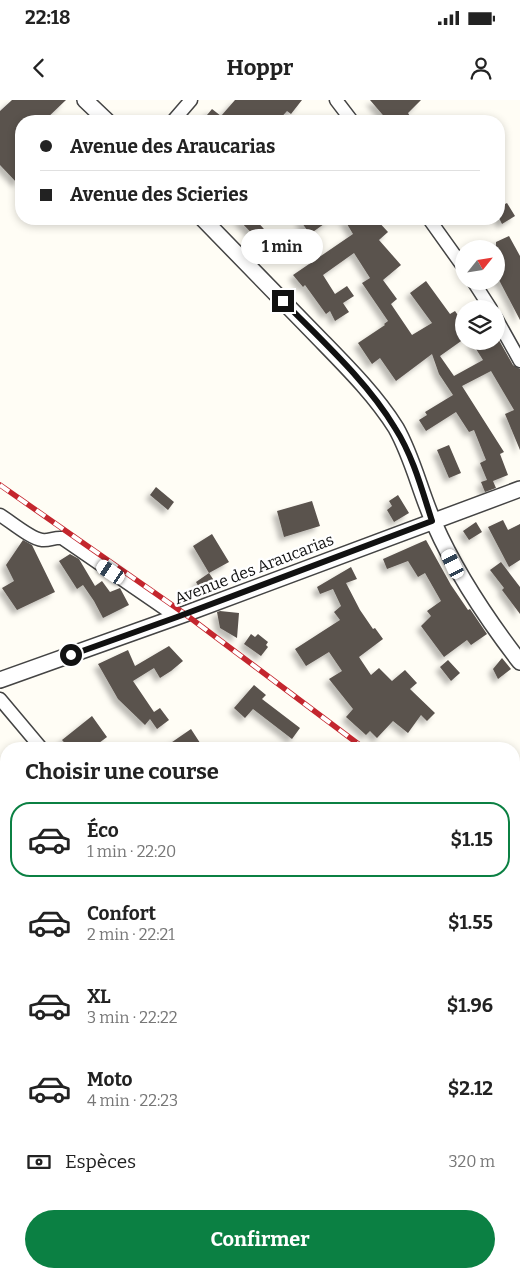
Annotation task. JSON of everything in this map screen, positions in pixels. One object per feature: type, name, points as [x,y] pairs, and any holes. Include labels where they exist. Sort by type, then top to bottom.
[{"type":"street","points":[[85,100],[101,115]]},
{"type":"street","points":[[178,115],[191,100]]},
{"type":"street","points":[[336,100],[347,115]]},
{"type":"street","points":[[209,225],[349,370],[396,428],[405,446],[432,521],[453,564],[473,596],[520,662]]},
{"type":"street","points":[[433,225],[455,255]]},
{"type":"street","points":[[505,334],[520,361]]},
{"type":"street","name":"Avenue des Araucarias","points":[[0,680],[177,617],[520,489]]},
{"type":"street","points":[[0,515],[41,540],[49,540],[55,537],[62,538],[177,617]]},
{"type":"street","points":[[0,699],[36,742]]},
{"type":"building","points":[[12,100],[66,100],[50,115],[15,115],[15,181],[0,165],[0,111]]},
{"type":"building","points":[[235,100],[302,100],[291,114],[287,111],[283,115],[222,115]]},
{"type":"building","points":[[370,100],[421,100],[408,113],[409,115],[383,115]]},
{"type":"building","points":[[212,109],[220,115],[207,115]]},
{"type":"building","points":[[507,203],[515,216],[505,222],[505,204]]},
{"type":"building","points":[[244,225],[260,225],[272,238],[264,246]]},
{"type":"building","points":[[303,225],[323,225],[310,234]]},
{"type":"building","points":[[348,225],[382,225],[388,232],[379,240],[401,265],[383,280],[397,299],[391,304],[412,335],[432,323],[410,293],[426,281],[450,314],[455,311],[455,345],[440,356],[454,376],[483,360],[477,350],[504,350],[513,365],[520,369],[520,450],[505,414],[514,410],[491,371],[462,386],[504,452],[500,454],[508,475],[493,481],[496,488],[485,492],[481,482],[487,480],[480,463],[486,460],[474,430],[469,432],[456,412],[426,431],[419,420],[427,415],[425,412],[453,395],[439,374],[432,354],[396,381],[380,358],[372,364],[358,343],[388,321],[362,283],[370,278],[354,253],[323,275],[335,294],[347,286],[354,296],[343,303],[349,312],[335,321],[330,311],[326,314],[305,285],[303,287],[293,275],[353,234]]},
{"type":"building","points":[[509,236],[520,256],[520,320],[504,290],[505,240],[500,240]]},
{"type":"building","points":[[449,445],[461,473],[449,478],[437,450]]},
{"type":"building","points":[[156,487],[174,502],[168,510],[150,495]]},
{"type":"building","points":[[398,495],[409,513],[394,522],[387,510],[392,506],[389,501]]},
{"type":"building","points":[[312,501],[320,526],[284,537],[277,511]]},
{"type":"building","points":[[503,520],[508,530],[520,524],[520,560],[509,567],[488,527]]},
{"type":"building","points":[[476,522],[482,532],[469,540],[463,531]]},
{"type":"building","points":[[212,534],[229,562],[209,573],[193,546]]},
{"type":"building","points":[[23,540],[32,545],[55,592],[17,610],[2,588],[14,581],[6,565]]},
{"type":"building","points":[[426,540],[451,585],[487,634],[471,645],[467,640],[444,657],[421,626],[431,616],[427,611],[441,601],[425,573],[418,577],[408,561],[387,569],[383,559]]},
{"type":"building","points":[[70,554],[79,559],[95,586],[102,581],[110,592],[120,588],[129,605],[103,618],[83,585],[77,589],[59,561]]},
{"type":"building","points":[[501,562],[520,587],[520,614],[490,570]]},
{"type":"building","points":[[351,567],[357,579],[346,583],[360,610],[373,629],[375,628],[383,639],[359,657],[371,675],[379,668],[392,681],[405,670],[417,683],[410,689],[435,713],[427,721],[421,715],[408,733],[393,721],[377,738],[370,731],[366,735],[346,717],[353,709],[329,679],[342,671],[329,652],[306,666],[295,649],[340,620],[334,612],[341,606],[333,589],[320,594],[317,587]]},
{"type":"building","points":[[209,573],[217,585],[203,594],[196,582]]},
{"type":"building","points":[[217,612],[239,613],[237,638],[220,628]]},
{"type":"building","points":[[251,634],[255,637],[258,634],[268,642],[266,645],[268,647],[261,656],[244,644]]},
{"type":"building","points":[[169,646],[183,661],[160,678],[154,668],[133,681],[154,712],[160,708],[169,720],[157,729],[150,719],[145,725],[118,699],[98,664],[128,650],[135,666]]},
{"type":"building","points":[[502,658],[511,669],[498,679],[493,669]]},
{"type":"building","points":[[448,660],[460,673],[451,681],[440,667]]},
{"type":"building","points":[[254,685],[266,695],[262,699],[300,728],[292,739],[253,709],[245,718],[234,708]]},
{"type":"building","points":[[92,716],[107,737],[100,742],[64,742],[62,740]]},
{"type":"building","points":[[191,729],[199,742],[172,742]]},
{"type":"railway","points":[[0,485],[185,614],[356,742]]},
{"type":"route","points":[[71,655],[432,521],[414,467],[396,428],[349,370],[283,301]]}]
